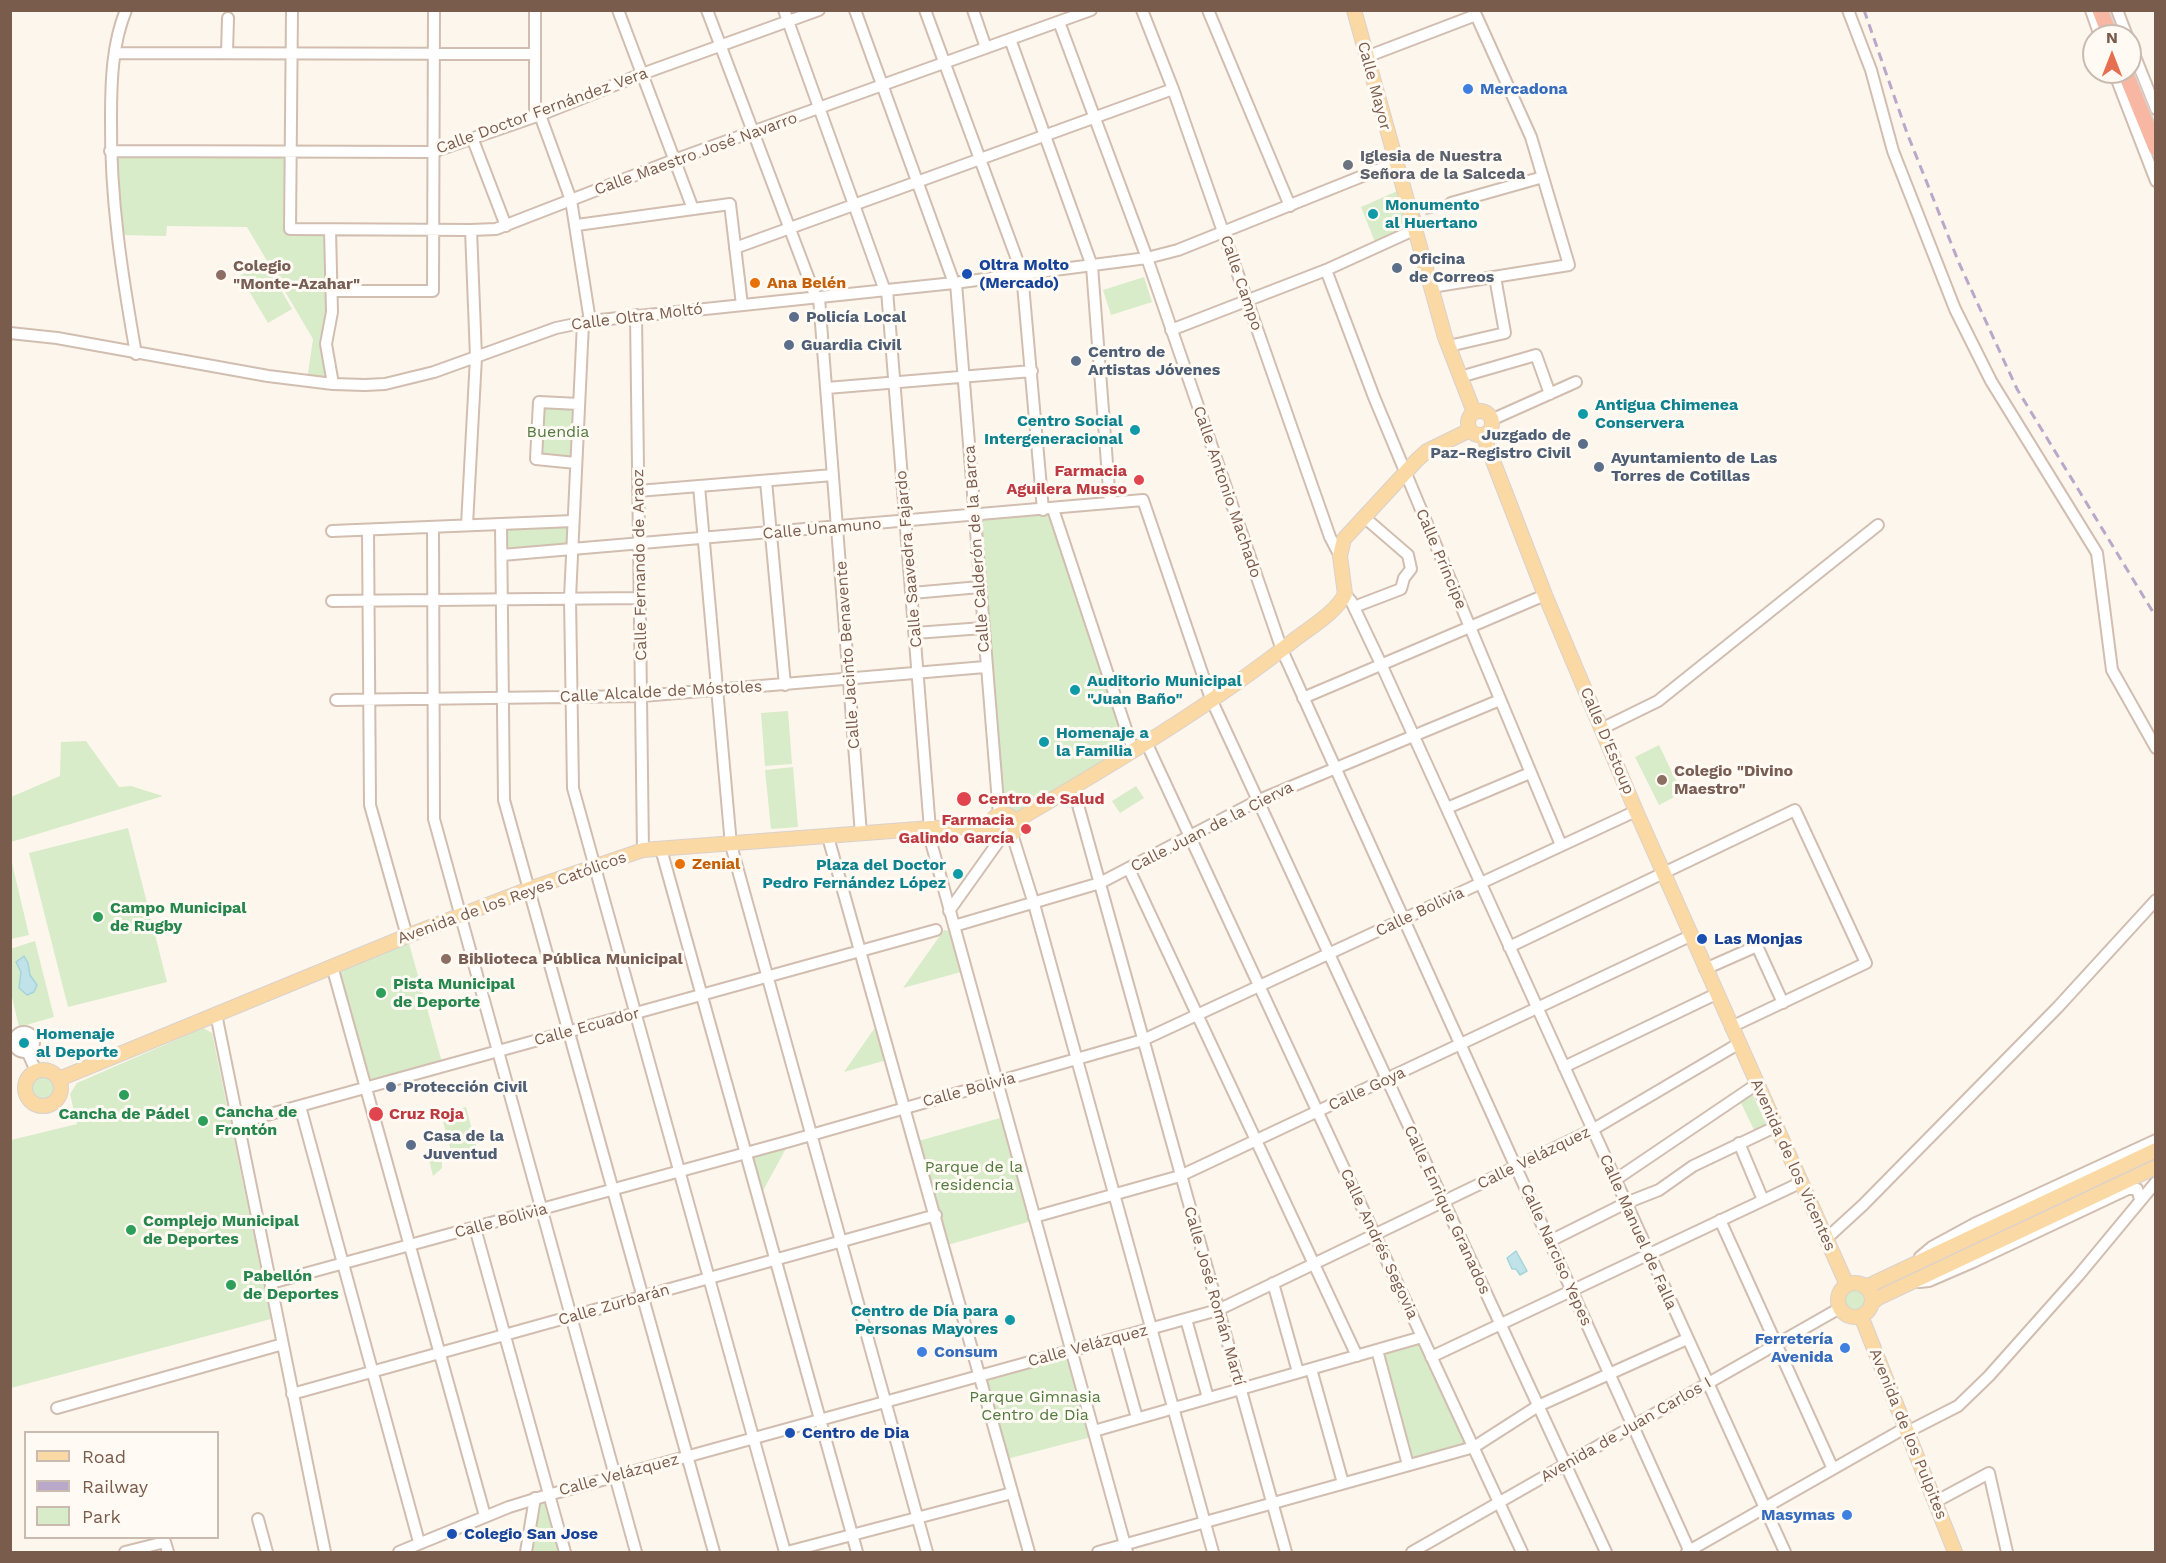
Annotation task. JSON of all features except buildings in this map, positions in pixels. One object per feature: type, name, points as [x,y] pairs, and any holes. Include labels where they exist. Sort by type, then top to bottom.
[{"type":"highway","points":[[2130,84],[2156,148]]},
{"type":"main road","name":"Calle Mayor","points":[[1354,10],[1431,287],[1449,346],[1474,412]]},
{"type":"main road","points":[[1009,831],[1010,816],[999,815],[993,820],[991,827],[994,834],[1009,831],[1073,787],[1211,699],[1282,650],[1333,610],[1345,594],[1340,556],[1344,539],[1405,471],[1427,451],[1477,432],[1490,430],[1491,420],[1485,412],[1474,412],[1467,421],[1477,432]]},
{"type":"main road","name":"Calle D'Estoup","points":[[1477,432],[1601,729],[1738,1044]]},
{"type":"main road","name":"Avenida de los Reyes Católicos","points":[[59,1079],[407,936],[530,889],[643,850],[931,828],[991,827]]},
{"type":"main road","name":"Avenida de los Vicentes","points":[[1738,1044],[1777,1126],[1847,1286]]},
{"type":"main road","points":[[36,1071],[51,1071],[59,1079],[60,1094],[47,1106],[34,1104],[25,1092],[27,1077],[36,1071]]},
{"type":"main road","points":[[10,1099],[25,1092]]},
{"type":"main road","points":[[2156,1150],[1908,1275],[1871,1304],[1861,1316],[1848,1316],[1840,1308],[1839,1294],[1847,1286],[1854,1284],[1863,1286],[1908,1275],[2156,1167]]},
{"type":"main road","points":[[1863,1286],[1871,1296],[1871,1304]]},
{"type":"main road","name":"Avenida de los Pulpites","points":[[1861,1316],[1955,1552]]},
{"type":"street","points":[[126,10],[115,53],[110,151],[114,226],[136,354]]},
{"type":"street","points":[[291,152],[292,10]]},
{"type":"street","points":[[332,291],[433,291],[434,10]]},
{"type":"street","points":[[535,10],[538,116],[571,200],[577,225],[586,322],[579,404],[570,598],[573,788],[708,1279],[786,1552],[1012,1493]]},
{"type":"street","points":[[618,10],[693,209]]},
{"type":"street","name":"Calle Jacinto Benavente","points":[[707,10],[789,229],[818,298],[861,834]]},
{"type":"street","name":"Calle Saavedra Fajardo","points":[[784,10],[886,290],[896,383],[931,842],[1126,1549]]},
{"type":"street","name":"Calle Doctor Fernández Vera","points":[[110,151],[433,152],[473,140],[642,74],[819,10]]},
{"type":"street","name":"Calle Calderón de la Barca","points":[[855,10],[916,182],[955,283],[999,815]]},
{"type":"street","points":[[925,10],[1022,273],[1048,509],[1133,750]]},
{"type":"street","points":[[973,10],[986,48]]},
{"type":"street","name":"Calle Antonio Machado","points":[[1058,10],[1060,22],[1147,258],[1282,650],[1403,920]]},
{"type":"street","name":"Calle Maestro José Navarro","points":[[291,152],[290,229],[496,229],[674,160],[1091,10]]},
{"type":"street","name":"Calle Campo","points":[[1142,10],[1173,89],[1330,537],[1340,556]]},
{"type":"street","points":[[1208,10],[1290,206]]},
{"type":"street","points":[[1848,10],[1871,70],[1893,151],[1955,309],[1991,381],[2097,553],[2112,670],[2156,748]]},
{"type":"street","points":[[1366,57],[1474,14],[1531,137],[1569,265],[1431,287]]},
{"type":"street","points":[[228,18],[228,53]]},
{"type":"street","points":[[1010,39],[1092,266],[1110,503]]},
{"type":"street","points":[[115,53],[535,54]]},
{"type":"street","points":[[2142,74],[2156,109]]},
{"type":"street","points":[[2119,84],[2156,181]]},
{"type":"street","points":[[735,248],[1173,89]]},
{"type":"street","points":[[473,140],[506,226]]},
{"type":"street","name":"Calle Oltra Moltó","points":[[10,333],[57,338],[136,354],[333,384],[385,384],[434,372],[556,328],[586,322],[955,283],[1147,258],[1176,251],[1395,163]]},
{"type":"street","points":[[1451,203],[1543,177]]},
{"type":"street","points":[[577,225],[730,204],[742,305]]},
{"type":"street","points":[[330,230],[331,325],[326,344],[333,384]]},
{"type":"street","points":[[467,525],[476,357],[471,230]]},
{"type":"street","points":[[1171,330],[1326,270],[1414,230]]},
{"type":"street","name":"Calle Príncipe","points":[[1326,270],[1405,471],[1561,846]]},
{"type":"street","points":[[1449,346],[1505,333],[1495,277]]},
{"type":"street","name":"Calle Fernando de Araoz","points":[[636,315],[643,850]]},
{"type":"street","points":[[1460,377],[1536,355],[1550,394]]},
{"type":"street","points":[[827,388],[1032,371]]},
{"type":"street","points":[[1491,420],[1576,382]]},
{"type":"street","points":[[576,463],[536,459],[539,402],[579,404]]},
{"type":"street","points":[[638,491],[833,475]]},
{"type":"street","points":[[766,481],[785,685]]},
{"type":"street","points":[[699,486],[731,845],[927,1552]]},
{"type":"street","name":"Calle Unamuno","points":[[502,555],[703,540],[1143,500]]},
{"type":"street","name":"Calle Enrique Granados","points":[[1143,500],[1211,699],[1385,1080],[1606,1552]]},
{"type":"street","points":[[1354,607],[1401,589],[1404,578],[1411,569],[1408,555],[1364,517]]},
{"type":"street","points":[[332,531],[573,521]]},
{"type":"street","points":[[501,524],[504,800],[714,1552]]},
{"type":"street","points":[[1601,729],[1658,700],[1878,525]]},
{"type":"street","points":[[433,527],[434,819],[636,1552]]},
{"type":"street","points":[[368,530],[370,805],[407,936]]},
{"type":"street","points":[[912,593],[980,587]]},
{"type":"street","points":[[1345,594],[1354,607],[1381,664],[1480,884]]},
{"type":"street","points":[[1303,698],[1545,595]]},
{"type":"street","points":[[332,601],[640,598]]},
{"type":"street","points":[[915,633],[982,628]]},
{"type":"street","name":"Calle Alcalde de Móstoles","points":[[336,700],[642,696],[985,667]]},
{"type":"street","name":"Calle Juan de la Cierva","points":[[954,926],[1100,883],[1188,835],[1259,800],[1500,700]]},
{"type":"street","name":"Calle Andrés Segovia","points":[[1146,742],[1521,1552]]},
{"type":"street","points":[[1447,808],[1530,773]]},
{"type":"street","name":"Calle José Román Martí","points":[[1073,787],[1286,1552]]},
{"type":"street","points":[[1509,946],[1795,810],[1866,963],[1731,1027]]},
{"type":"street","name":"Calle Bolivia","points":[[271,1283],[409,1247],[998,1083],[1143,1040],[1636,811]]},
{"type":"street","points":[[1009,831],[1034,904],[1213,1552]]},
{"type":"street","points":[[949,911],[1009,831]]},
{"type":"street","points":[[828,837],[1029,1552]]},
{"type":"street","points":[[661,849],[857,1552]]},
{"type":"street","points":[[1128,869],[1254,1142],[1357,1356]]},
{"type":"street","name":"Calle Manuel de Falla","points":[[1480,884],[1785,1552]]},
{"type":"street","points":[[1827,1238],[2058,1006],[2156,900]]},
{"type":"street","name":"Calle Narciso Yepes","points":[[1403,920],[1610,1373],[1689,1552]]},
{"type":"street","name":"Calle Ecuador","points":[[238,1123],[936,930]]},
{"type":"street","name":"Calle Goya","points":[[1034,1217],[1180,1176],[1690,936]]},
{"type":"street","points":[[1705,969],[1757,946],[1783,1003]]},
{"type":"street","points":[[332,966],[485,1516]]},
{"type":"street","points":[[1564,1067],[1716,994]]},
{"type":"street","points":[[216,1014],[325,1552]]},
{"type":"street","points":[[28,1033],[33,1041],[32,1047],[27,1051],[18,1050],[12,1046],[16,1036],[28,1033]]},
{"type":"street","name":"Calle Velázquez","points":[[399,1552],[419,1542],[535,1498],[753,1440],[1218,1310],[1592,1130],[1738,1044]]},
{"type":"street","points":[[27,1051],[36,1071]]},
{"type":"street","points":[[1615,1180],[1757,1084]]},
{"type":"street","points":[[300,1106],[419,1542]]},
{"type":"street","points":[[1550,1241],[1626,1203],[1659,1190],[1693,1166],[1777,1126]]},
{"type":"street","points":[[2156,1140],[1978,1222],[1932,1247],[1908,1275],[1929,1281],[2156,1177]]},
{"type":"street","points":[[1739,1143],[1763,1200]]},
{"type":"street","points":[[1431,1357],[1802,1182]]},
{"type":"street","points":[[1689,1552],[1833,1469],[1906,1430],[1958,1406],[1989,1376],[2078,1276],[2156,1182]]},
{"type":"street","points":[[2128,1189],[2137,1189],[2140,1200]]},
{"type":"street","name":"Calle Zurbarán","points":[[292,1394],[936,1215]]},
{"type":"street","points":[[1720,1220],[1833,1469]]},
{"type":"street","points":[[476,1228],[565,1552]]},
{"type":"street","points":[[1273,1283],[1298,1372]]},
{"type":"street","name":"Avenida de Juan Carlos I","points":[[1412,1552],[1840,1308]]},
{"type":"street","points":[[1186,1319],[1208,1398]]},
{"type":"street","points":[[1094,1431],[1422,1337]]},
{"type":"street","points":[[1115,1339],[1137,1418]]},
{"type":"street","points":[[1098,1552],[1126,1549],[1272,1502],[1474,1447],[1538,1406],[1687,1339]]},
{"type":"street","points":[[57,1408],[283,1344]]},
{"type":"street","points":[[1377,1350],[1408,1465]]},
{"type":"street","points":[[1311,1369],[1343,1483]]},
{"type":"street","points":[[1935,1502],[1989,1473],[2007,1552]]},
{"type":"street","points":[[526,1552],[535,1498]]},
{"type":"street","points":[[258,1519],[267,1552]]},
{"type":"street","points":[[125,1552],[167,1547]]},
{"type":"green space","points":[[110,151],[291,152],[290,228],[330,230],[327,337],[333,384],[307,380],[313,339],[247,227],[167,226],[166,236],[116,235]]},
{"type":"green space","points":[[1402,189],[1414,230],[1377,247],[1361,207]]},
{"type":"green space","points":[[264,261],[292,309],[268,323],[240,276]]},
{"type":"green space","points":[[1144,277],[1152,302],[1111,315],[1103,290]]},
{"type":"green space","name":"Buendia","points":[[539,402],[579,404],[576,463],[536,459]]},
{"type":"green space","points":[[1053,509],[1133,750],[1012,822],[999,824],[975,516]]},
{"type":"green space","points":[[573,521],[572,550],[502,555],[501,524]]},
{"type":"green space","points":[[788,711],[792,764],[765,766],[761,713]]},
{"type":"green space","points":[[86,741],[119,787],[131,786],[163,796],[11,842],[11,797],[60,776],[61,742]]},
{"type":"green space","points":[[1659,745],[1682,793],[1659,805],[1635,757]]},
{"type":"green space","points":[[793,767],[798,827],[771,829],[765,770]]},
{"type":"green space","points":[[1136,786],[1144,798],[1120,813],[1112,801]]},
{"type":"green space","name":"Campo Municipal de Rugby","points":[[128,828],[167,982],[68,1007],[29,853]]},
{"type":"green space","points":[[11,859],[29,935],[10,939]]},
{"type":"green space","points":[[944,930],[949,931],[961,972],[903,988]]},
{"type":"green space","name":"Pista Municipal de Deporte","points":[[407,936],[443,1066],[365,1088],[332,966]]},
{"type":"green space","points":[[35,941],[54,1017],[19,1027],[11,993],[10,949]]},
{"type":"green space","name":"Complejo Municipal de Deportes","points":[[203,1028],[212,1033],[271,1319],[11,1388],[11,1140],[77,1124],[70,1094],[77,1083]]},
{"type":"green space","points":[[874,1029],[879,1030],[887,1060],[844,1072]]},
{"type":"green space","points":[[43,1072],[55,1076],[59,1088],[55,1100],[43,1104],[31,1100],[27,1088],[31,1076]]},
{"type":"green space","points":[[1752,1093],[1767,1126],[1755,1132],[1740,1101]]},
{"type":"green space","points":[[466,1107],[479,1156],[454,1162],[441,1114]]},
{"type":"green space","name":"Parque de la residencia","points":[[1007,1116],[1035,1220],[944,1246],[915,1142]]},
{"type":"green space","points":[[790,1141],[758,1200],[745,1153]]},
{"type":"green space","points":[[442,1153],[442,1168],[433,1176],[428,1156]]},
{"type":"green space","points":[[1854,1289],[1862,1292],[1865,1300],[1862,1308],[1854,1311],[1846,1308],[1843,1300],[1846,1292]]},
{"type":"green space","points":[[1422,1337],[1474,1447],[1408,1465],[1377,1350]]},
{"type":"green space","name":"Parque Gimnasia Centro de Dia","points":[[1071,1351],[1095,1436],[1003,1460],[981,1376]]},
{"type":"green space","points":[[548,1495],[565,1552],[526,1552],[535,1498]]},
{"type":"water","points":[[24,956],[30,975],[37,985],[34,992],[27,995],[19,988],[21,972],[16,962]]},
{"type":"water","points":[[1516,1251],[1527,1271],[1520,1275],[1516,1269],[1512,1269],[1507,1258]]},
{"type":"tunnel","points":[[1410,215],[1451,203]]},
{"type":"railway","points":[[1864,10],[1907,133],[1959,263],[2017,389],[2156,617]]},
{"type":"place","name":"Mercadona","points":[[1468,89]]},
{"type":"place","name":"Iglesia de Nuestra Señora de la Salceda","points":[[1348,165]]},
{"type":"place","name":"Monumento al Huertano","points":[[1373,214]]},
{"type":"place","name":"Oficina de Correos","points":[[1397,268]]},
{"type":"place","name":"Oltra Molto (Mercado)","points":[[967,274]]},
{"type":"place","name":"Colegio \"Monte-Azahar\"","points":[[221,275]]},
{"type":"place","name":"Ana Belén","points":[[755,283]]},
{"type":"place","name":"Policía Local","points":[[794,317]]},
{"type":"place","name":"Guardia Civil","points":[[789,345]]},
{"type":"place","name":"Centro de Artistas Jóvenes","points":[[1076,361]]},
{"type":"place","name":"Antigua Chimenea Conservera","points":[[1583,414]]},
{"type":"place","name":"Centro Social Intergeneracional","points":[[1135,430]]},
{"type":"place","name":"Juzgado de Paz-Registro Civil","points":[[1583,444]]},
{"type":"place","name":"Ayuntamiento de Las Torres de Cotillas","points":[[1599,467]]},
{"type":"place","name":"Farmacia Aguilera Musso","points":[[1139,480]]},
{"type":"place","name":"Auditorio Municipal \"Juan Baño\"","points":[[1075,690]]},
{"type":"place","name":"Homenaje a la Familia","points":[[1044,742]]},
{"type":"place","name":"Colegio \"Divino Maestro\"","points":[[1662,780]]},
{"type":"place","name":"Centro de Salud","points":[[964,799]]},
{"type":"place","name":"Farmacia Galindo García","points":[[1026,829]]},
{"type":"place","name":"Zenial","points":[[680,864]]},
{"type":"place","name":"Plaza del Doctor Pedro Fernández López","points":[[958,874]]},
{"type":"place","name":"Campo Municipal de Rugby","points":[[98,917]]},
{"type":"place","name":"Las Monjas","points":[[1702,939]]},
{"type":"place","name":"Biblioteca Pública Municipal","points":[[446,959]]},
{"type":"place","name":"Pista Municipal de Deporte","points":[[381,993]]},
{"type":"place","name":"Homenaje al Deporte","points":[[24,1043]]},
{"type":"place","name":"Protección Civil","points":[[391,1087]]},
{"type":"place","name":"Cancha de Pádel","points":[[124,1095]]},
{"type":"place","name":"Cruz Roja","points":[[376,1114]]},
{"type":"place","name":"Cancha de Frontón","points":[[203,1121]]},
{"type":"place","name":"Casa de la Juventud","points":[[411,1145]]},
{"type":"place","name":"Complejo Municipal de Deportes","points":[[131,1230]]},
{"type":"place","name":"Pabellón de Deportes","points":[[231,1285]]},
{"type":"place","name":"Centro de Día para Personas Mayores","points":[[1010,1320]]},
{"type":"place","name":"Ferretería Avenida","points":[[1845,1348]]},
{"type":"place","name":"Consum","points":[[922,1352]]},
{"type":"place","name":"Centro de Dia","points":[[790,1433]]},
{"type":"place","name":"Masymas","points":[[1847,1515]]},
{"type":"place","name":"Colegio San Jose","points":[[452,1534]]}]
